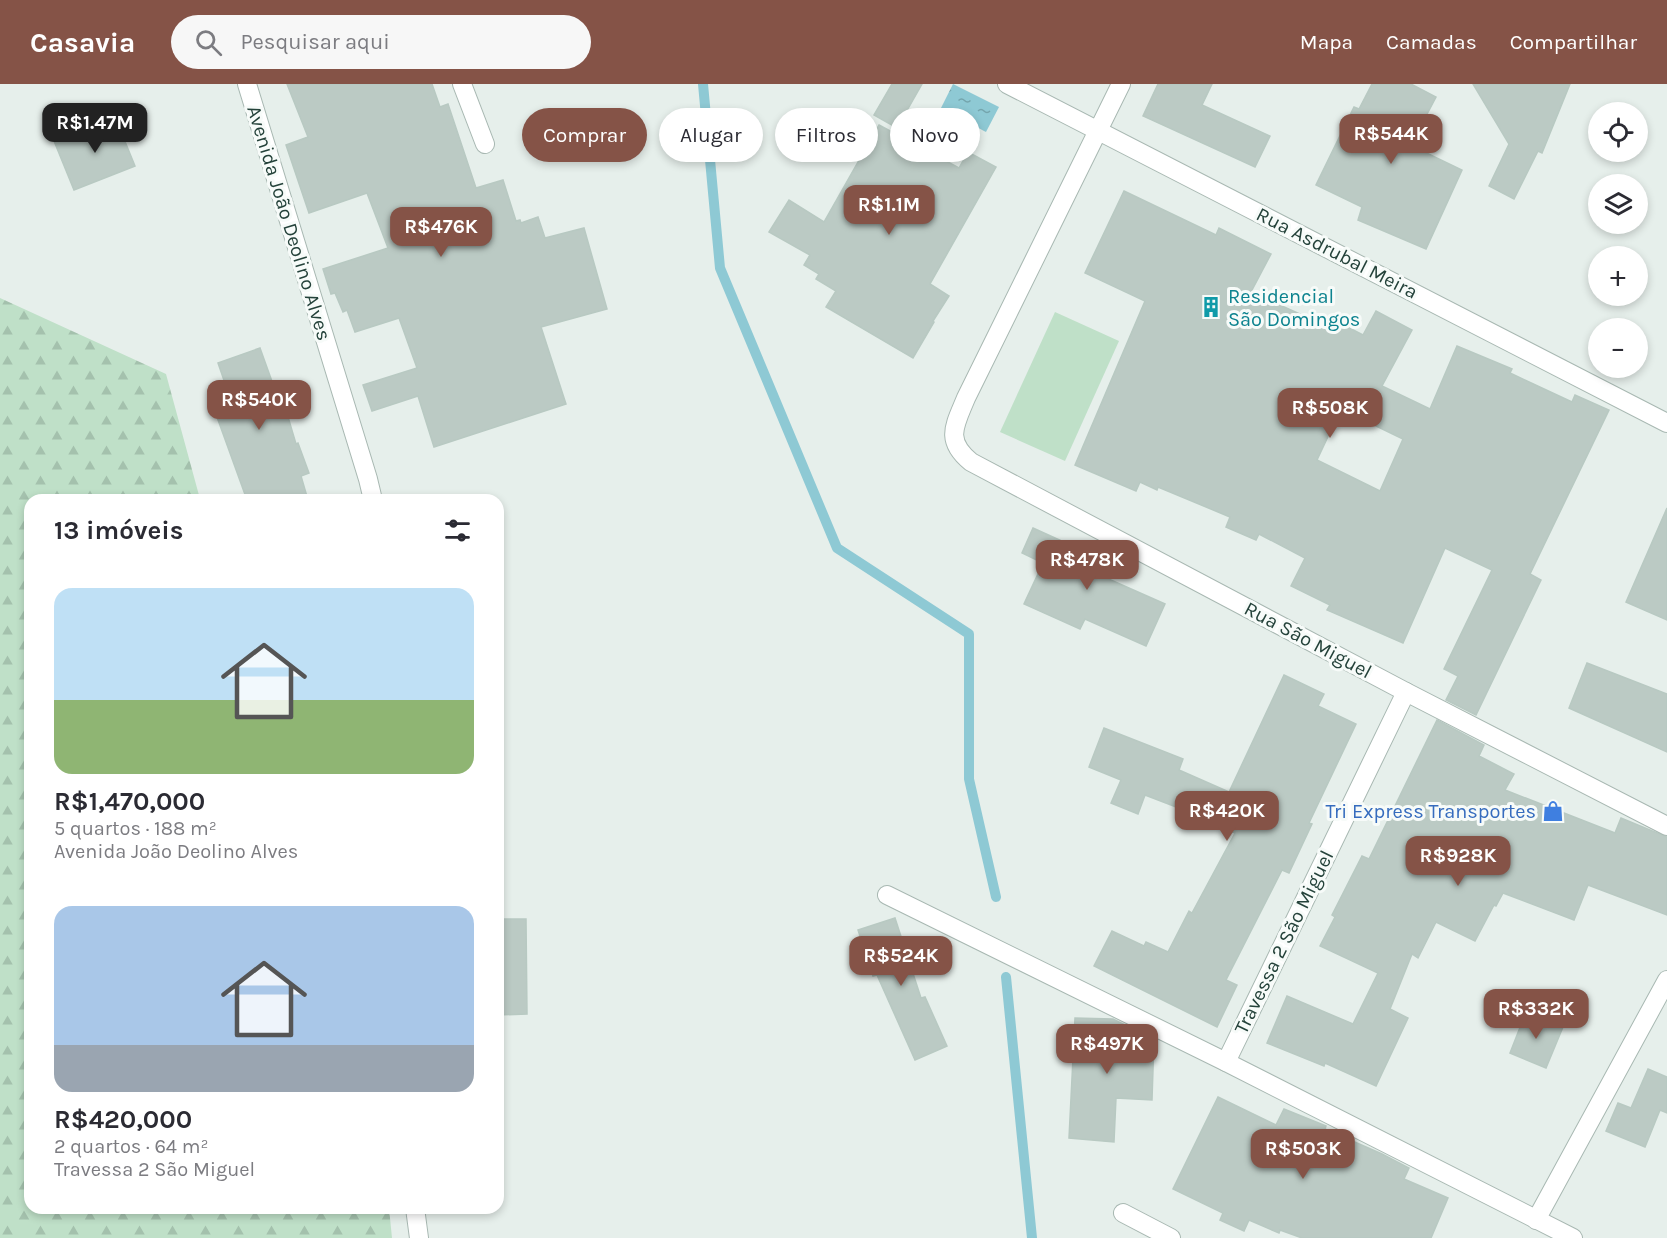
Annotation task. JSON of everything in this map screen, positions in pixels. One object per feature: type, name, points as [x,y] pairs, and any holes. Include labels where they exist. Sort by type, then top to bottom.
[{"type":"street","name":"Avenida João Deolino Alves","points":[[247,84],[372,494]]},
{"type":"street","points":[[462,84],[485,144]]},
{"type":"street","name":"Rua Asdrubal Meira","points":[[1007,84],[1667,423]]},
{"type":"street","points":[[1098,131],[1121,84]]},
{"type":"street","name":"Rua São Miguel","points":[[1098,131],[955,424],[953,436],[962,454],[970,462],[1406,692],[1667,826]]},
{"type":"street","name":"Travessa 2 São Miguel","points":[[1226,1062],[1406,692]]},
{"type":"street","points":[[887,895],[1226,1062],[1574,1238]]},
{"type":"street","points":[[1536,1220],[1667,980]]},
{"type":"street","points":[[1123,1213],[1171,1238]]},
{"type":"street","points":[[416,1214],[419,1238]]},
{"type":"green space","points":[[0,298],[166,374],[199,494],[24,494],[24,1214],[390,1214],[392,1238],[0,1238]]},
{"type":"green space","points":[[1055,312],[1119,341],[1065,461],[1000,432]]},
{"type":"water","points":[[953,84],[999,107],[986,132],[980,129],[980,108],[941,108]]},
{"type":"building","points":[[287,84],[432,84],[440,107],[448,104],[476,188],[503,180],[516,221],[520,220],[521,223],[538,217],[545,238],[584,228],[607,309],[541,327],[566,404],[434,447],[418,396],[372,411],[363,385],[417,368],[399,318],[355,332],[347,310],[343,312],[335,293],[331,294],[323,269],[388,248],[367,193],[309,213],[286,145],[308,137]]},
{"type":"building","points":[[892,84],[922,84],[908,108],[890,108],[890,124],[878,117],[878,108]]},
{"type":"building","points":[[1158,84],[1212,84],[1202,105],[1270,136],[1255,167],[1143,116]]},
{"type":"building","points":[[1372,84],[1411,84],[1436,97],[1415,137],[1418,138],[1414,147],[1462,170],[1426,249],[1358,220],[1362,207],[1316,185],[1354,107],[1359,109]]},
{"type":"building","points":[[1473,84],[1570,84],[1542,153],[1538,151],[1514,199],[1489,186],[1509,144]]},
{"type":"building","points":[[115,117],[135,166],[74,190],[54,141]]},
{"type":"building","points":[[879,125],[890,131],[890,162],[948,162],[959,168],[962,162],[980,162],[980,158],[996,167],[930,284],[949,296],[913,358],[826,307],[836,291],[816,279],[819,274],[804,265],[810,255],[769,232],[789,200],[824,222],[858,162],[878,162]]},
{"type":"building","points":[[1124,191],[1216,235],[1219,228],[1271,254],[1251,292],[1322,324],[1326,316],[1363,335],[1376,311],[1412,330],[1382,386],[1430,409],[1457,346],[1512,369],[1510,373],[1572,402],[1575,395],[1609,410],[1530,574],[1541,580],[1476,715],[1446,700],[1458,676],[1444,669],[1492,570],[1445,548],[1403,643],[1327,610],[1330,605],[1291,586],[1305,558],[1259,534],[1256,540],[1226,527],[1230,517],[1158,487],[1157,490],[1140,482],[1136,491],[1075,465],[1145,301],[1085,273]],"holes":[[[1341,409],[1403,439],[1380,491],[1317,460]]]},
{"type":"building","points":[[260,348],[279,401],[283,400],[296,444],[298,443],[309,473],[301,476],[306,494],[245,494],[209,395],[227,389],[218,363]]},
{"type":"building","points":[[1667,508],[1667,620],[1626,602]]},
{"type":"building","points":[[1033,528],[1110,563],[1104,577],[1165,604],[1146,646],[1085,619],[1080,629],[1024,604],[1043,563],[1022,553]]},
{"type":"building","points":[[1587,663],[1667,694],[1667,752],[1569,708]]},
{"type":"building","points":[[1284,675],[1324,694],[1318,706],[1356,724],[1309,823],[1312,824],[1289,873],[1282,870],[1226,980],[1237,985],[1217,1027],[1094,966],[1112,931],[1144,946],[1146,942],[1168,952],[1189,911],[1192,913],[1235,833],[1196,817],[1197,815],[1145,795],[1138,814],[1111,803],[1121,780],[1089,767],[1104,728],[1183,759],[1179,770],[1229,792]]},
{"type":"building","points":[[1437,720],[1484,745],[1479,756],[1514,774],[1505,790],[1615,833],[1621,818],[1667,837],[1667,915],[1588,885],[1574,920],[1503,893],[1475,941],[1436,922],[1418,958],[1412,954],[1390,1009],[1408,1018],[1376,1086],[1325,1063],[1324,1066],[1267,1043],[1287,996],[1353,1024],[1378,973],[1320,946],[1335,917],[1332,915],[1362,856],[1369,859]]},
{"type":"building","points":[[895,918],[921,998],[925,997],[947,1046],[915,1060],[877,975],[873,976],[858,930]]},
{"type":"building","points":[[504,919],[526,919],[527,1014],[504,1015]]},
{"type":"building","points":[[1526,1012],[1563,1027],[1546,1068],[1510,1053]]},
{"type":"building","points":[[1075,1018],[1113,1019],[1154,1039],[1152,1100],[1116,1098],[1114,1142],[1069,1138]]},
{"type":"building","points":[[1648,1069],[1667,1077],[1667,1113],[1660,1110],[1645,1147],[1606,1131],[1618,1103],[1631,1108]]},
{"type":"building","points":[[1218,1097],[1276,1125],[1284,1109],[1326,1126],[1325,1129],[1409,1168],[1404,1179],[1448,1198],[1431,1238],[1302,1238],[1280,1230],[1279,1233],[1249,1220],[1244,1231],[1220,1220],[1223,1213],[1173,1189]]},
{"type":"waterway","points":[[703,84],[720,268],[837,548],[969,634],[969,779],[996,897]]},
{"type":"waterway","points":[[1006,977],[1032,1238]]},
{"type":"place","name":"Residencial São Domingos","points":[[1211,307]]},
{"type":"place","name":"Tri Express Transportes","points":[[1553,811]]}]
